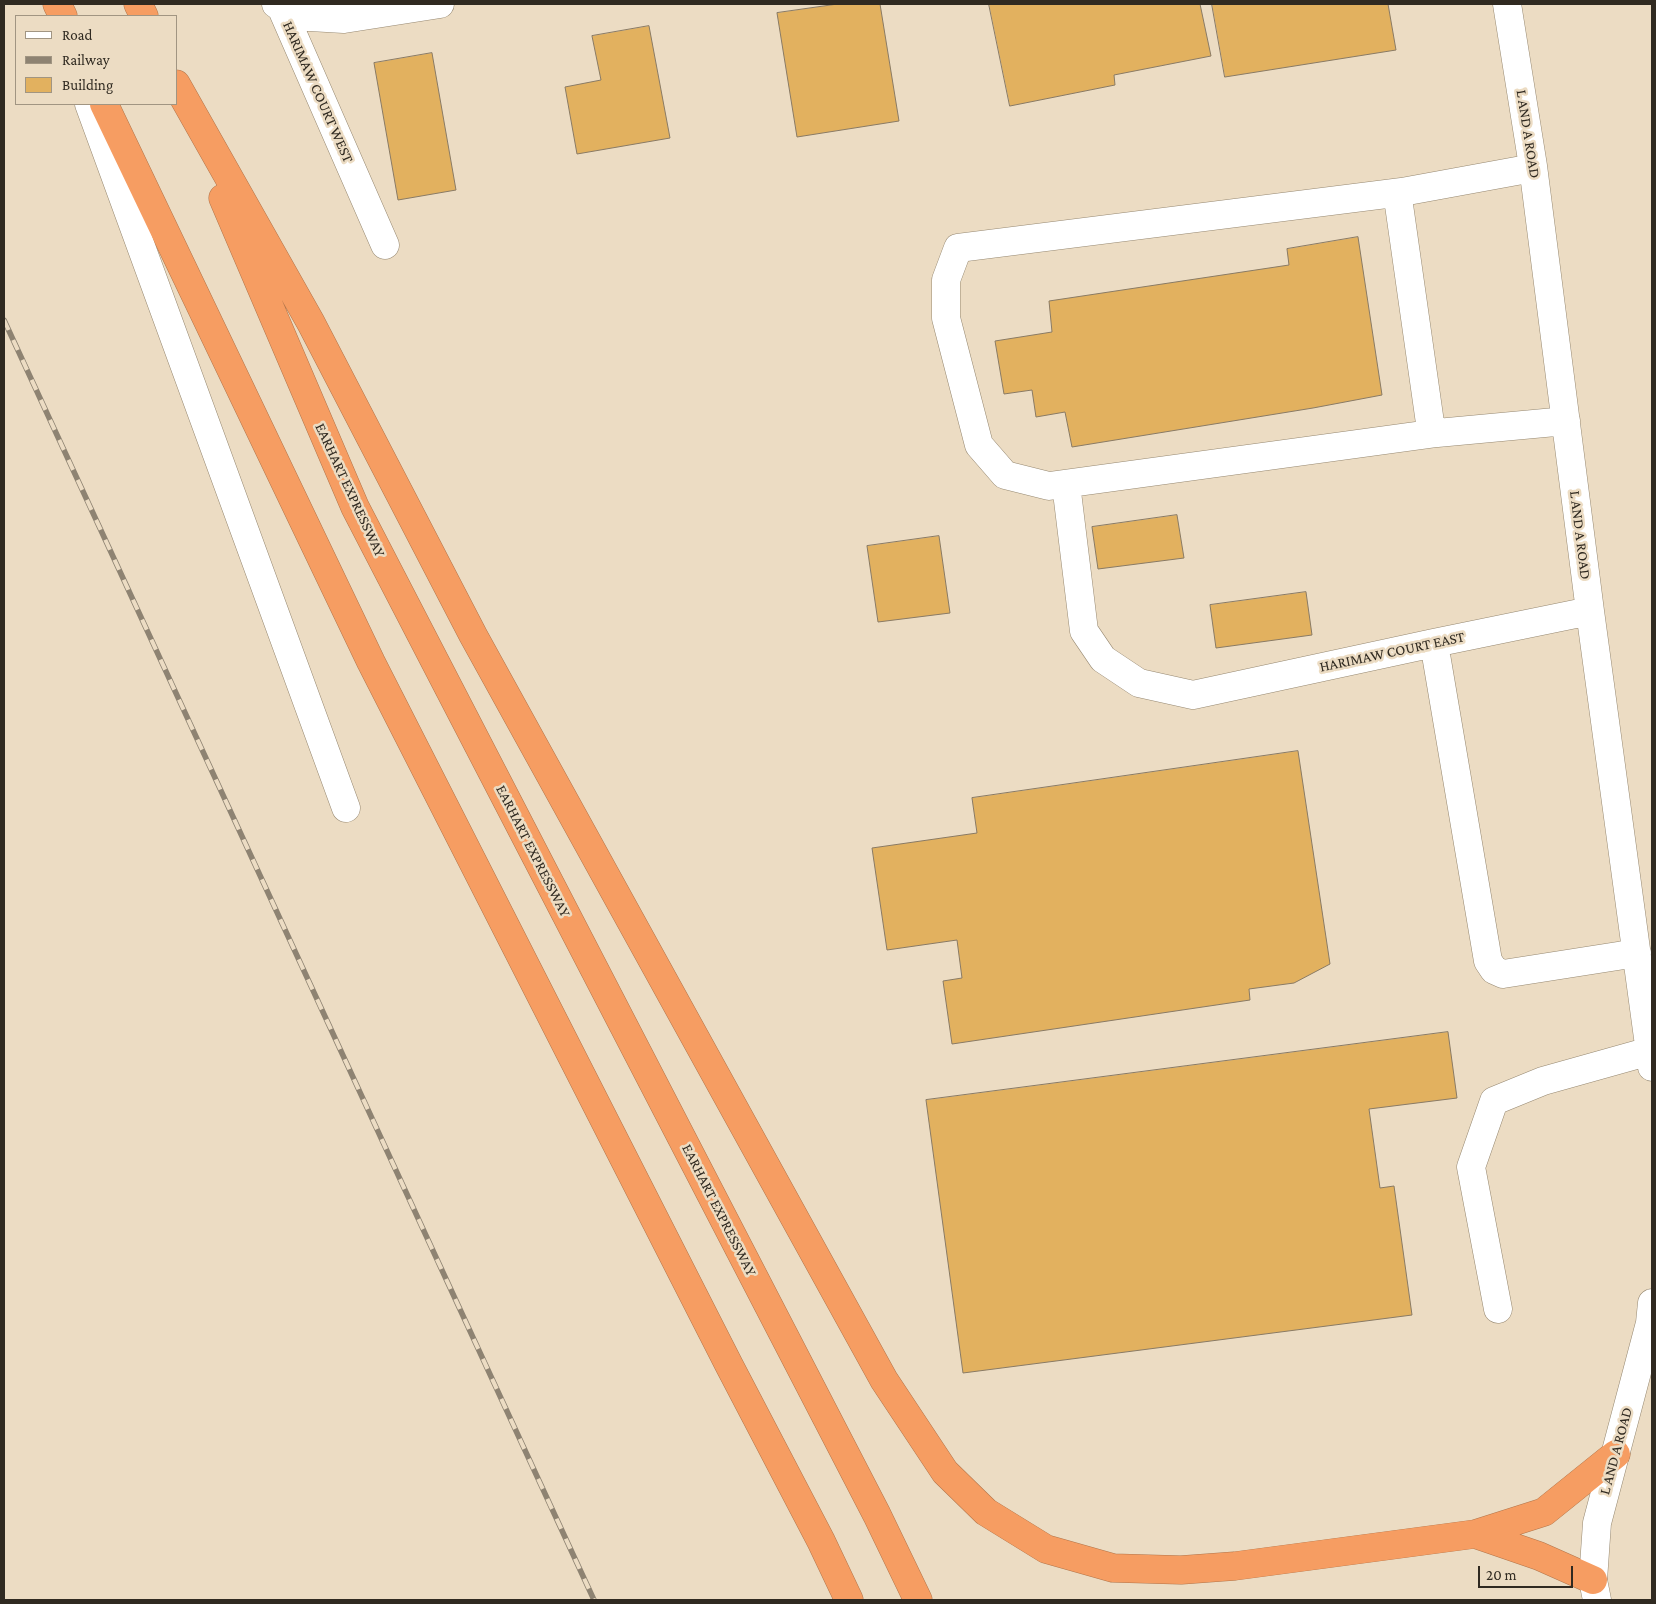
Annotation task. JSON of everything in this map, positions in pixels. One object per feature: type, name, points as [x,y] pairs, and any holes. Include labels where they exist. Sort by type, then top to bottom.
[{"type":"highway","points":[[178,88],[311,323],[473,635],[884,1380],[945,1472],[986,1512],[1046,1549],[1113,1568],[1181,1570],[1235,1566],[1475,1534],[1544,1512],[1616,1454]]},
{"type":"highway","name":"EARHART EXPRESSWAY","points":[[178,93],[355,506],[877,1515],[918,1600]]},
{"type":"highway","points":[[104,105],[371,662],[728,1364],[821,1540],[848,1600]]},
{"type":"highway","points":[[1475,1534],[1539,1556],[1595,1590]]},
{"type":"street","name":"HARIMAW COURT WEST","points":[[278,5],[293,16],[344,19],[440,4]]},
{"type":"street","name":"L AND A ROAD","points":[[1507,4],[1533,168],[1590,611],[1651,1059]]},
{"type":"street","name":"HARIMAW COURT WEST","points":[[278,5],[385,245]]},
{"type":"street","points":[[89,105],[346,808]]},
{"type":"street","points":[[1533,168],[1400,195],[958,248],[946,280],[946,318],[978,446],[1005,475],[1049,486],[1433,428],[1566,420]]},
{"type":"street","points":[[1400,195],[1433,428]]},
{"type":"street","name":"HARIMAW COURT EAST","points":[[1066,484],[1084,631],[1103,659],[1139,683],[1193,695],[1590,611]]},
{"type":"street","points":[[1434,643],[1488,961],[1494,970],[1503,974],[1637,953]]},
{"type":"street","points":[[1498,1309],[1471,1167],[1494,1101],[1543,1081],[1651,1059]]},
{"type":"street","name":"L AND A ROAD","points":[[1595,1590],[1597,1522],[1650,1323],[1652,1303]]},
{"type":"building","points":[[838,4],[880,4],[899,121],[797,137],[777,13]]},
{"type":"building","points":[[989,4],[1200,4],[1211,56],[1114,75],[1115,85],[1010,106]]},
{"type":"building","points":[[1212,4],[1388,4],[1396,50],[1225,77]]},
{"type":"building","points":[[649,26],[670,138],[577,154],[565,87],[601,80],[592,36]]},
{"type":"building","points":[[432,53],[456,190],[398,200],[374,63]]},
{"type":"building","points":[[1358,237],[1382,395],[1072,447],[1065,412],[1036,417],[1032,390],[1004,394],[995,341],[1052,332],[1049,301],[1289,265],[1287,249]]},
{"type":"building","points":[[1177,515],[1184,558],[1098,569],[1092,527]]},
{"type":"building","points":[[939,536],[950,613],[878,622],[867,546]]},
{"type":"building","points":[[1306,592],[1312,635],[1216,648],[1210,605]]},
{"type":"building","points":[[1298,751],[1330,964],[1294,983],[1249,989],[1250,1000],[952,1044],[943,981],[962,978],[957,940],[887,950],[872,848],[977,833],[972,798]]},
{"type":"building","points":[[1448,1032],[1457,1098],[1369,1109],[1380,1188],[1394,1186],[1412,1315],[963,1373],[926,1100]]},
{"type":"railway","points":[[4,320],[594,1600]]}]
